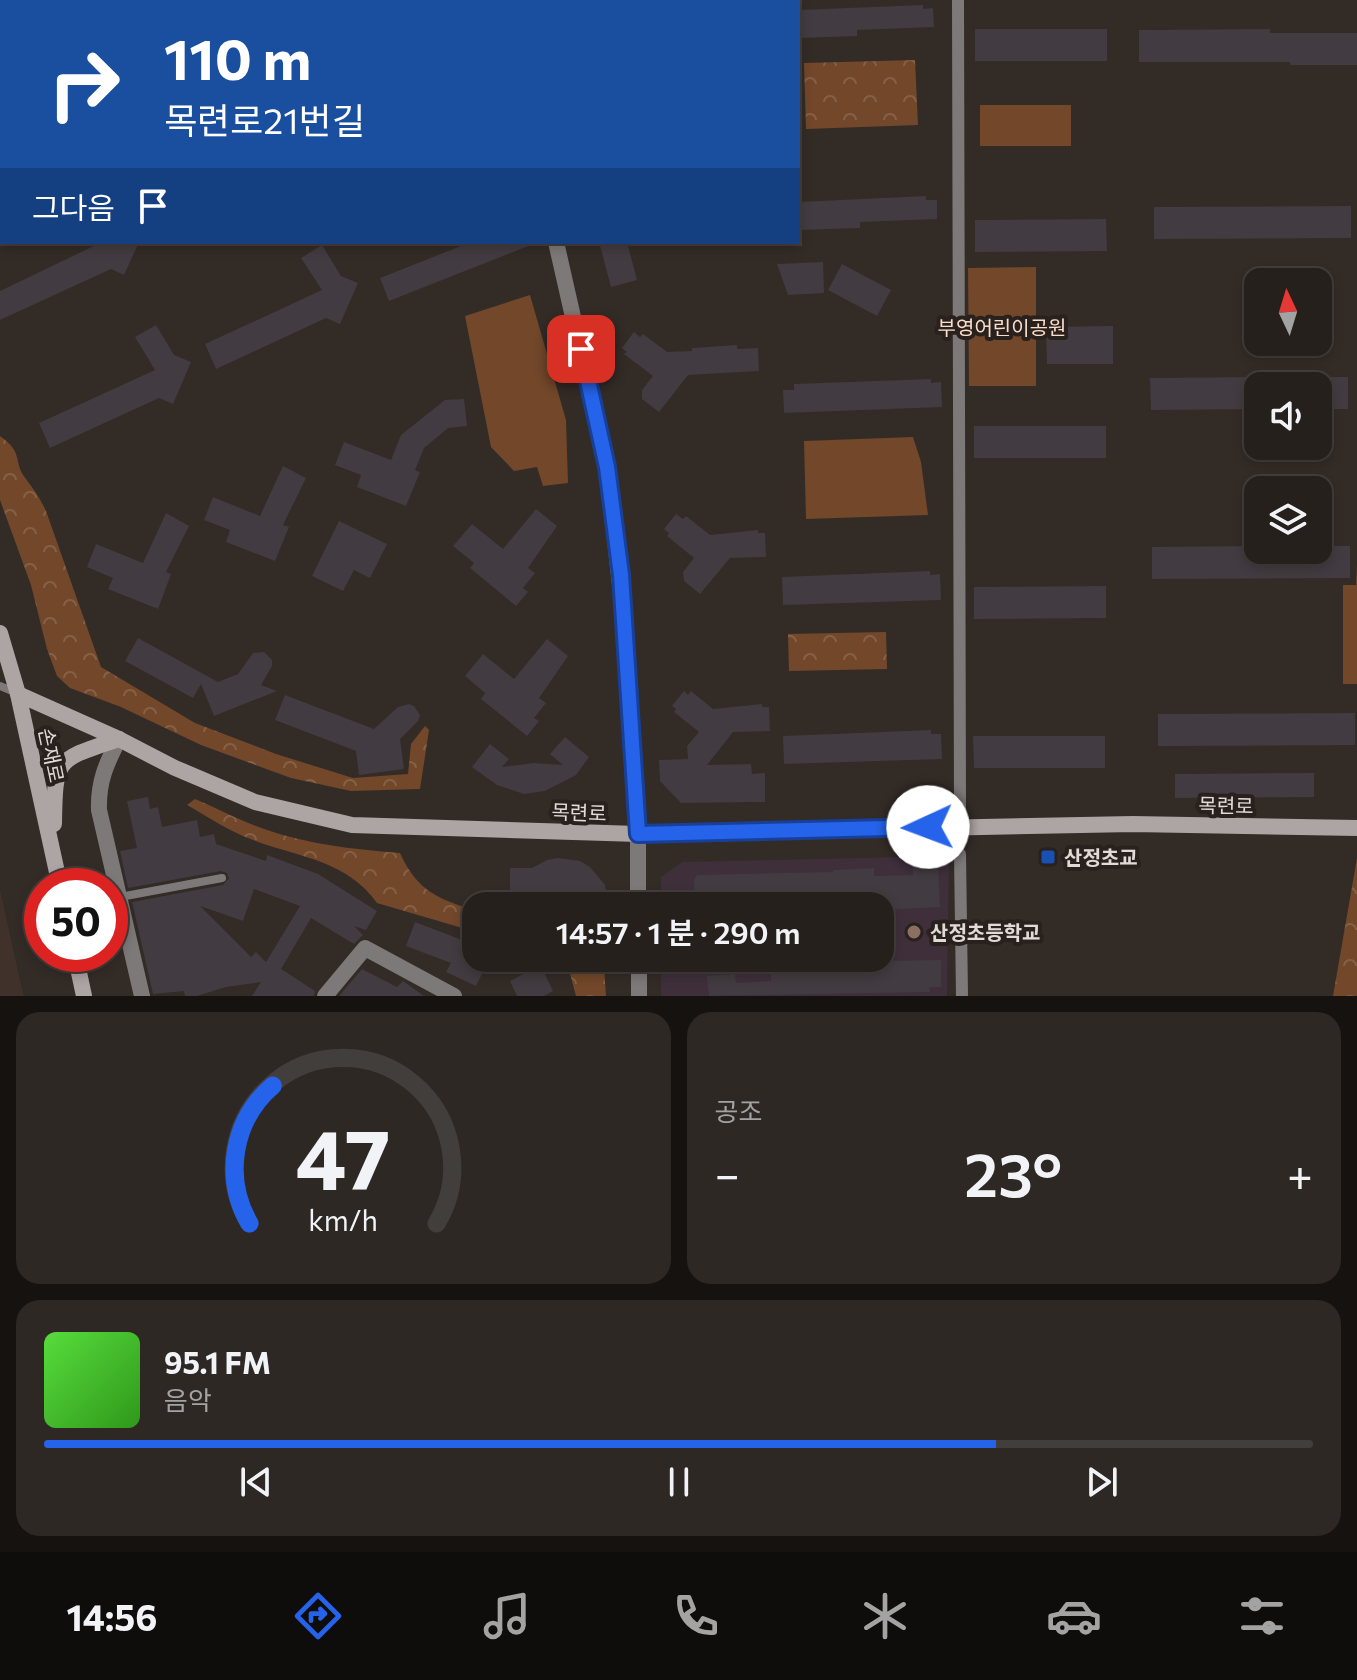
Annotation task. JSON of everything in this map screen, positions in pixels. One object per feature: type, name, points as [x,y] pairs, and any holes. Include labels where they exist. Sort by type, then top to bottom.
[{"type":"main road","name":"손재로","points":[[0,633],[18,694],[56,868]]},
{"type":"main road","name":"목련로","points":[[18,694],[255,802],[352,825],[638,834],[1133,824],[1357,828]]},
{"type":"main road","points":[[53,854],[54,780],[61,765],[75,754],[119,739]]},
{"type":"main road","points":[[79,972],[84,996]]},
{"type":"street","points":[[958,0],[960,809]]},
{"type":"street","points":[[556,244],[607,467],[626,640],[638,834],[638,892]]},
{"type":"street","points":[[113,868],[99,810],[98,790],[102,771],[119,739]]},
{"type":"street","points":[[960,854],[962,996]]},
{"type":"street","points":[[128,933],[142,996]]},
{"type":"street","points":[[325,996],[365,948],[454,996]]},
{"type":"street","points":[[639,972],[639,996]]},
{"type":"lane","points":[[0,686],[18,694]]},
{"type":"lane","points":[[128,896],[222,878]]},
{"type":"shaded area","name":"산정초등학교","points":[[949,856],[947,996],[661,996],[661,972],[894,972],[894,892],[661,892],[661,877],[682,862]]},
{"type":"shaded area","points":[[0,890],[21,985],[24,996],[0,996]]},
{"type":"green space","points":[[915,60],[918,125],[806,129],[804,63]]},
{"type":"green space","points":[[980,105],[1071,105],[1071,146],[980,146]]},
{"type":"green space","name":"부영어린이공원","points":[[1036,267],[1036,386],[969,386],[968,268]]},
{"type":"green space","points":[[530,295],[566,420],[568,483],[543,486],[537,467],[514,471],[491,447],[465,316]]},
{"type":"green space","points":[[0,436],[13,448],[22,473],[46,511],[101,667],[195,723],[276,754],[353,778],[408,774],[411,744],[425,726],[429,730],[420,789],[351,791],[291,778],[201,745],[121,707],[70,688],[57,676],[31,585],[0,500]]},
{"type":"green space","points":[[913,437],[921,462],[928,515],[806,519],[804,441]]},
{"type":"green space","points":[[1357,564],[1357,684],[1343,684],[1343,585],[1356,585]]},
{"type":"green space","points":[[886,632],[887,669],[789,671],[788,634]]},
{"type":"green space","points":[[195,799],[246,822],[303,840],[400,853],[414,877],[430,892],[462,906],[462,928],[377,903],[351,877],[336,869],[244,836],[187,805]]},
{"type":"green space","points":[[1357,858],[1357,996],[1333,996]]},
{"type":"green space","points":[[570,972],[604,972],[606,996],[576,996]]},
{"type":"building","points":[[923,5],[923,9],[933,8],[934,27],[857,30],[857,36],[800,38],[800,10]]},
{"type":"building","points":[[975,29],[1107,29],[1107,61],[975,61]]},
{"type":"building","points":[[1270,29],[1270,33],[1357,33],[1357,65],[1139,62],[1139,30]]},
{"type":"building","points":[[926,196],[926,200],[937,200],[937,219],[860,222],[860,228],[800,230],[800,202]]},
{"type":"building","points":[[1351,206],[1351,238],[1154,239],[1154,207]]},
{"type":"building","points":[[1106,219],[1107,251],[975,252],[975,220]]},
{"type":"building","points":[[98,244],[138,244],[124,275],[111,269],[0,320],[0,291]]},
{"type":"building","points":[[466,244],[533,244],[389,301],[380,278]]},
{"type":"building","points":[[600,244],[628,244],[637,280],[611,287]]},
{"type":"building","points":[[322,245],[341,276],[358,283],[340,324],[326,318],[216,369],[205,344],[322,290],[301,258]]},
{"type":"building","points":[[823,262],[824,293],[788,295],[777,264]]},
{"type":"building","points":[[842,264],[891,290],[877,316],[828,290]]},
{"type":"building","points":[[156,325],[174,355],[191,362],[173,404],[159,398],[50,448],[39,423],[155,370],[135,337]]},
{"type":"building","points":[[1113,326],[1113,364],[1047,364],[1046,327]]},
{"type":"building","points":[[634,332],[640,337],[643,334],[667,352],[737,345],[737,349],[758,348],[759,371],[688,375],[659,412],[642,399],[642,390],[653,376],[624,354],[627,352],[622,348]]},
{"type":"building","points":[[1244,377],[1244,409],[1151,410],[1150,378]]},
{"type":"building","points":[[1332,377],[1348,377],[1348,409],[1332,409]]},
{"type":"building","points":[[931,379],[931,383],[941,382],[942,407],[784,413],[783,390],[794,390],[794,384]]},
{"type":"building","points":[[464,399],[467,426],[448,428],[424,448],[415,470],[420,472],[406,506],[357,487],[361,475],[335,465],[344,442],[391,460],[401,435],[445,400]]},
{"type":"building","points":[[974,426],[1106,426],[1106,458],[974,458]]},
{"type":"building","points":[[283,466],[306,478],[283,525],[289,527],[275,561],[226,542],[230,530],[204,520],[213,497],[260,516]]},
{"type":"building","points":[[536,509],[557,526],[528,568],[535,573],[523,588],[528,592],[516,606],[470,568],[474,563],[453,546],[472,524],[503,549]]},
{"type":"building","points":[[166,513],[189,526],[166,572],[171,574],[158,609],[108,589],[113,578],[87,567],[96,544],[143,563]]},
{"type":"building","points":[[676,514],[683,519],[686,516],[710,535],[758,530],[758,533],[765,533],[766,557],[730,558],[700,594],[684,581],[683,572],[694,558],[667,536],[669,533],[664,529]]},
{"type":"building","points":[[339,521],[387,544],[370,578],[354,570],[343,591],[312,576]]},
{"type":"building","points":[[1244,546],[1244,564],[1332,564],[1332,546],[1350,546],[1350,578],[1152,579],[1152,547]]},
{"type":"building","points":[[930,571],[930,575],[940,574],[941,600],[783,605],[782,577]]},
{"type":"building","points":[[1106,586],[1106,618],[974,619],[974,587]]},
{"type":"building","points":[[138,638],[218,682],[238,674],[253,653],[264,652],[272,660],[272,666],[261,685],[277,691],[214,716],[201,684],[193,698],[125,661]]},
{"type":"building","points":[[547,639],[568,656],[539,698],[546,703],[534,718],[539,721],[527,736],[481,699],[485,693],[465,676],[483,654],[514,679]]},
{"type":"building","points":[[684,691],[688,695],[691,691],[713,709],[762,704],[762,707],[769,707],[770,731],[733,732],[707,765],[751,764],[752,774],[765,773],[765,802],[681,803],[660,781],[659,760],[688,759],[687,746],[699,732],[674,712],[676,709],[672,706]]},
{"type":"building","points":[[285,695],[374,729],[398,707],[414,706],[420,715],[418,721],[400,739],[404,769],[359,775],[356,751],[275,720]]},
{"type":"building","points":[[1355,713],[1355,745],[1158,746],[1158,714]]},
{"type":"building","points":[[931,730],[931,734],[941,734],[942,759],[784,764],[783,736]]},
{"type":"building","points":[[973,736],[1105,736],[1105,768],[974,768]]},
{"type":"building","points":[[565,737],[589,757],[576,775],[545,791],[524,794],[497,785],[472,767],[490,744],[509,759],[502,767],[534,763],[563,765],[550,754]]},
{"type":"building","points":[[1314,773],[1314,797],[1175,798],[1175,774]]},
{"type":"building","points":[[148,797],[150,809],[158,807],[162,827],[197,820],[200,837],[214,834],[216,844],[266,861],[267,855],[318,874],[377,911],[366,930],[354,926],[363,935],[354,944],[311,918],[281,969],[315,991],[314,996],[252,996],[261,982],[226,987],[197,996],[185,996],[184,991],[153,994],[132,902],[223,885],[229,878],[227,873],[221,871],[128,888],[128,868],[124,868],[120,851],[137,848],[127,801]],"holes":[[[254,889],[300,906],[266,962],[256,952],[251,957],[200,906],[243,921]]]},
{"type":"building","points":[[547,860],[580,861],[590,867],[605,885],[606,892],[510,892],[510,868],[532,868]]},
{"type":"building","points":[[938,865],[940,907],[894,909],[894,892],[694,892],[697,875],[874,868],[874,876],[913,875],[913,866]]},
{"type":"building","points":[[415,922],[462,940],[462,972],[483,972],[476,986],[446,972],[451,963],[406,946]]},
{"type":"building","points":[[941,960],[941,987],[929,987],[930,992],[709,996],[707,976],[735,974],[736,983],[771,981],[771,972],[894,972],[894,961]]},
{"type":"building","points":[[362,969],[397,987],[403,981],[424,996],[339,996]]},
{"type":"building","points":[[544,972],[553,991],[544,996],[517,996],[510,981],[525,973]]},
{"type":"place","name":"산정초교","points":[[1048,857]]},
{"type":"place","name":"산정초등학교","points":[[914,932]]},
{"type":"route","points":[[581,349],[607,467],[621,575],[638,834],[928,827]]}]
